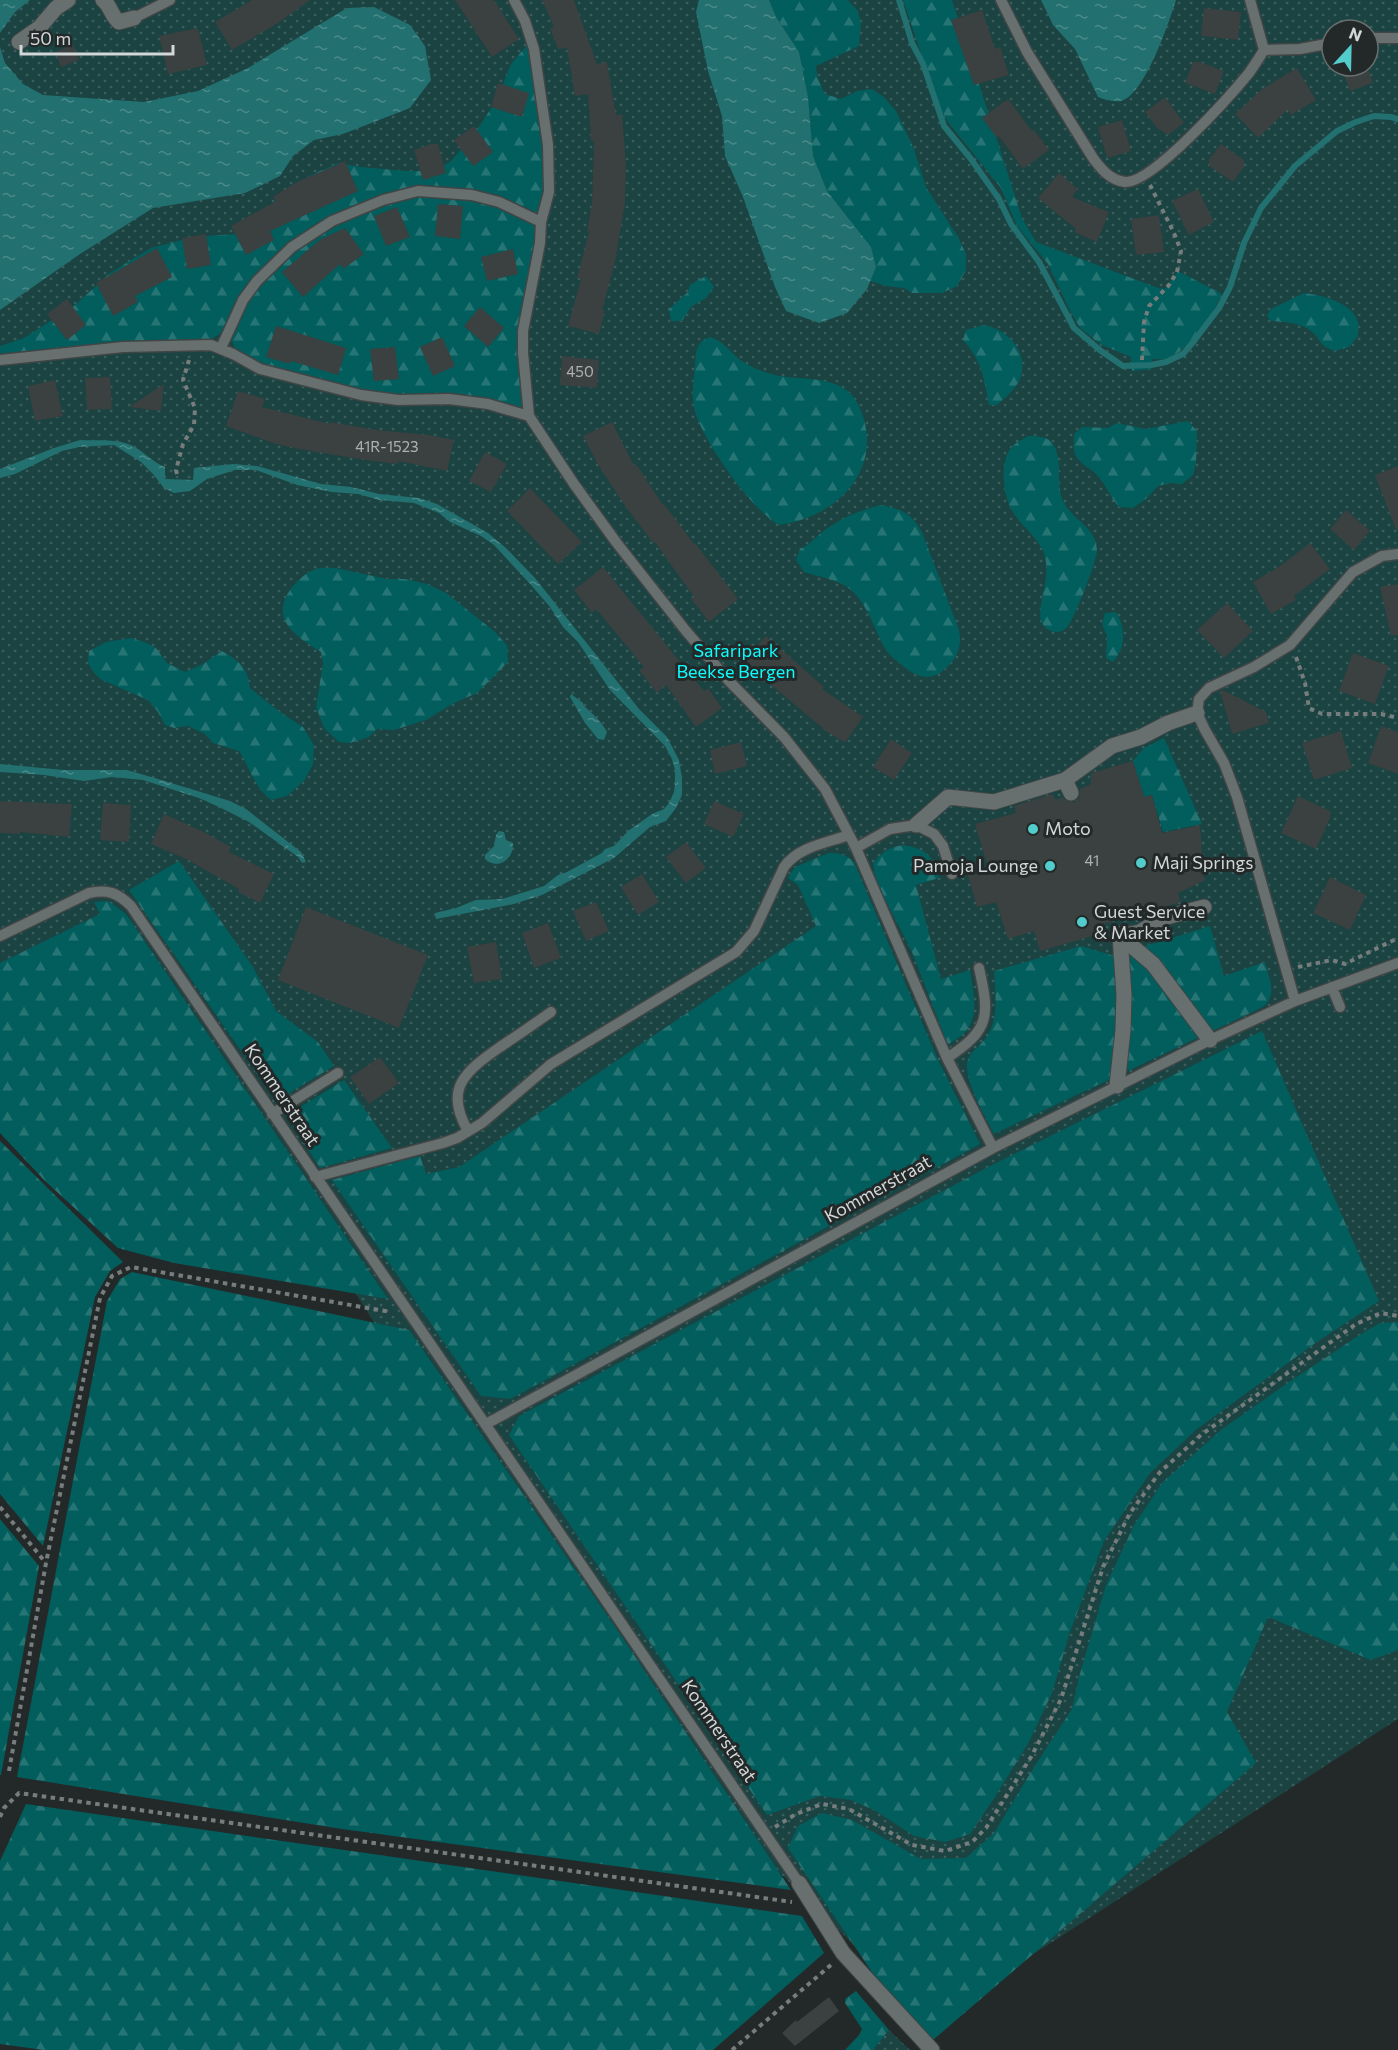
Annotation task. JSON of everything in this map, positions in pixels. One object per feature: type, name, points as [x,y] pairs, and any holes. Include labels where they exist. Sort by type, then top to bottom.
[{"type":"street","points":[[19,42],[39,28],[56,8],[68,0]]},
{"type":"street","points":[[103,0],[111,10],[112,17],[119,22],[134,18]]},
{"type":"street","points":[[916,825],[948,797],[994,802],[1068,787],[1113,746],[1141,737],[1168,723],[1197,713]]},
{"type":"street","points":[[1120,936],[1140,932],[1164,918],[1204,907]]},
{"type":"street","points":[[1120,936],[1153,964],[1210,1040]]},
{"type":"street","points":[[1117,1086],[1124,994],[1120,936]]},
{"type":"street","name":"Kommerstraat","points":[[800,1883],[843,1953],[932,2050]]},
{"type":"lane","points":[[134,18],[170,0]]},
{"type":"lane","points":[[514,0],[525,21],[534,49],[548,146],[549,192],[541,222],[540,243],[523,331],[529,416],[595,513],[686,631],[729,681],[784,737],[825,789],[856,848],[947,1058],[993,1148]]},
{"type":"lane","points":[[1001,0],[1027,52],[1101,170],[1125,182],[1146,175],[1187,139],[1250,71],[1264,50],[1250,0]]},
{"type":"lane","points":[[1380,38],[1398,38]]},
{"type":"lane","points":[[1264,50],[1320,46]]},
{"type":"lane","points":[[220,348],[243,300],[257,281],[292,248],[332,221],[383,200],[418,191],[472,195],[499,202],[541,222]]},
{"type":"lane","points":[[0,360],[123,347],[212,345],[260,369],[361,395],[398,400],[448,399],[488,404],[529,416]]},
{"type":"lane","points":[[1296,1001],[1237,797],[1224,763],[1197,713],[1199,699],[1209,688],[1254,667],[1290,645],[1353,572],[1382,556],[1398,554]]},
{"type":"lane","points":[[856,848],[890,829],[916,825],[934,834],[943,846],[952,874]]},
{"type":"lane","points":[[315,1177],[443,1143],[482,1123],[550,1064],[736,952],[754,931],[790,858],[798,852],[849,835]]},
{"type":"lane","name":"Kommerstraat","points":[[0,936],[89,893],[99,891],[119,895],[131,906],[800,1883]]},
{"type":"lane","name":"Kommerstraat","points":[[486,1424],[993,1148],[1210,1040],[1296,1001],[1398,963]]},
{"type":"lane","points":[[947,1058],[969,1043],[984,1023],[986,997],[979,968]]},
{"type":"lane","points":[[1332,987],[1340,1007]]},
{"type":"lane","points":[[468,1131],[459,1116],[457,1096],[461,1084],[472,1067],[551,1012]]},
{"type":"lane","points":[[272,1114],[338,1073]]},
{"type":"path","points":[[1142,360],[1144,322],[1149,306],[1169,285],[1177,272],[1181,251],[1146,175]]},
{"type":"path","points":[[177,474],[183,444],[194,425],[195,408],[183,380],[194,345]]},
{"type":"path","points":[[1290,645],[1305,683],[1309,708],[1322,714],[1381,714],[1398,718]]},
{"type":"path","points":[[1287,970],[1332,960],[1345,964],[1398,938]]},
{"type":"path","points":[[9,1771],[46,1563],[100,1299],[112,1276],[131,1267],[410,1315]]},
{"type":"path","points":[[766,1833],[796,1814],[822,1804],[849,1809],[912,1845],[945,1851],[972,1842],[986,1828],[1012,1788],[1061,1699],[1103,1568],[1130,1513],[1160,1472],[1201,1435],[1356,1324],[1381,1313],[1398,1316]]},
{"type":"path","points":[[0,1507],[46,1563]]},
{"type":"path","points":[[0,1817],[4,1808],[19,1793],[813,1905]]},
{"type":"path","points":[[732,2050],[843,1953]]},
{"type":"green space","name":"Safaripark Beekse Bergen","points":[[0,0],[1398,0],[1398,1719],[931,2020],[779,1872],[498,1518],[113,911],[0,978]]},
{"type":"green space","points":[[769,0],[848,0],[858,11],[861,24],[859,46],[816,66],[818,79],[825,94],[841,99],[857,91],[872,89],[884,97],[896,111],[914,149],[926,187],[958,237],[966,254],[966,270],[957,286],[942,293],[912,293],[904,288],[870,281],[876,267],[848,217],[827,191],[813,156],[808,97],[799,52],[776,17]]},
{"type":"green space","points":[[903,0],[952,0],[1022,218],[1036,242],[1158,288],[1165,289],[1178,271],[1222,294],[1206,322],[1183,349],[1166,359],[1152,359],[1152,369],[1132,371],[1131,357],[1102,345],[1080,328],[1048,264],[1017,226],[1001,188],[947,121],[938,103]]},
{"type":"green space","points":[[528,44],[544,146],[544,192],[538,216],[418,187],[329,218],[239,297],[221,333],[210,340],[0,355],[0,346],[24,338],[74,306],[110,273],[151,248],[193,237],[251,233],[292,200],[309,176],[338,163],[406,171],[434,171],[451,161],[475,133],[497,99],[511,64]]},
{"type":"green space","points":[[419,196],[472,200],[497,206],[536,225],[536,243],[529,280],[524,410],[361,391],[262,365],[235,349],[230,336],[246,303],[260,285],[292,255],[326,232],[361,214]]},
{"type":"green space","points":[[706,276],[714,287],[706,298],[691,307],[682,321],[671,321],[669,309],[688,292],[690,285]]},
{"type":"green space","points":[[1304,293],[1335,301],[1355,315],[1358,336],[1349,347],[1334,351],[1323,345],[1307,328],[1296,324],[1271,321],[1267,316],[1271,309]]},
{"type":"green space","points":[[984,325],[993,327],[1009,338],[1020,353],[1022,362],[1022,371],[1017,385],[997,405],[989,405],[984,378],[978,363],[963,340],[966,330]]},
{"type":"green space","points":[[710,337],[722,343],[739,359],[757,369],[778,376],[833,383],[855,398],[865,425],[866,455],[852,485],[827,508],[796,522],[779,525],[755,505],[718,457],[700,425],[693,401],[697,348],[701,342]]},
{"type":"green space","points":[[1188,421],[1197,431],[1196,463],[1193,475],[1182,484],[1170,483],[1158,486],[1133,508],[1119,507],[1099,478],[1079,460],[1074,452],[1074,434],[1082,427],[1108,428],[1117,423],[1146,429]]},
{"type":"green space","points":[[1028,436],[1039,436],[1053,444],[1059,463],[1059,485],[1062,498],[1066,506],[1088,528],[1096,541],[1096,556],[1090,577],[1068,626],[1060,632],[1047,629],[1041,620],[1040,612],[1046,580],[1045,558],[1041,547],[1010,507],[1004,486],[1007,455],[1014,445]]},
{"type":"green space","points":[[882,505],[906,513],[922,532],[959,630],[960,644],[956,656],[944,670],[933,676],[915,674],[886,650],[871,618],[851,590],[834,581],[804,572],[796,560],[800,549],[833,524],[857,512]]},
{"type":"green space","points":[[336,568],[387,579],[405,579],[427,584],[446,593],[494,631],[507,645],[508,662],[477,693],[454,703],[426,720],[394,730],[377,729],[369,737],[350,743],[339,742],[324,728],[316,707],[323,664],[321,652],[290,629],[283,611],[283,604],[290,590],[307,573],[315,569]]},
{"type":"green space","points":[[1116,612],[1122,625],[1123,638],[1120,651],[1113,662],[1106,658],[1107,636],[1102,624],[1105,613]]},
{"type":"green space","points":[[131,638],[156,648],[167,663],[185,672],[203,664],[222,651],[238,662],[247,674],[250,688],[303,727],[314,745],[313,764],[304,781],[287,796],[271,800],[256,783],[239,751],[213,743],[205,734],[188,726],[174,728],[165,725],[148,700],[102,680],[95,674],[88,663],[89,651],[106,642]]},
{"type":"green space","points":[[1164,738],[1202,824],[1163,832],[1152,795],[1144,797],[1133,761],[1144,748]]},
{"type":"green space","points":[[903,845],[927,854],[939,878],[916,885],[941,979],[970,970],[974,994],[973,1018],[963,1034],[949,1044],[912,952],[876,882],[873,864],[889,849]]},
{"type":"green space","points":[[829,853],[843,855],[854,862],[938,1060],[980,1144],[510,1399],[481,1396],[332,1180],[420,1156],[426,1174],[459,1167],[816,926],[798,885],[788,878],[795,867]]},
{"type":"green space","points":[[179,861],[253,967],[276,1011],[318,1042],[334,1066],[276,1101],[129,890]]},
{"type":"green space","points":[[108,901],[126,914],[388,1299],[174,1263],[118,1248],[45,1181],[0,1133],[0,963],[100,914],[94,902]]},
{"type":"green space","points":[[1210,926],[1224,976],[1265,962],[1271,992],[1268,1002],[1263,1007],[994,1134],[973,1091],[967,1065],[970,1056],[988,1035],[994,1020],[996,1004],[994,971],[1081,946],[1111,955]]},
{"type":"green space","points":[[1262,1031],[1379,1301],[1314,1344],[1197,1429],[1150,1473],[1104,1541],[1070,1632],[1052,1693],[1029,1742],[970,1834],[945,1842],[914,1836],[874,1810],[851,1800],[820,1796],[767,1815],[509,1435],[519,1416],[988,1167]]},
{"type":"green space","points":[[344,1080],[392,1148],[320,1168],[286,1116]]},
{"type":"green space","points":[[0,1141],[123,1262],[110,1271],[95,1297],[43,1546],[0,1494]]},
{"type":"green space","points":[[132,1272],[409,1330],[618,1631],[791,1890],[342,1829],[17,1777],[107,1301],[120,1279]]},
{"type":"green space","points":[[1398,1322],[1398,1650],[1371,1660],[1268,1617],[1227,1712],[1256,1763],[933,2040],[876,1978],[788,1848],[798,1826],[822,1813],[852,1820],[921,1859],[966,1858],[994,1833],[1072,1709],[1106,1585],[1134,1525],[1162,1483],[1222,1429],[1289,1382],[1380,1323]]},
{"type":"green space","points":[[0,1519],[39,1566],[1,1775],[0,1775]]},
{"type":"green space","points":[[26,1804],[802,1916],[824,1953],[713,2050],[44,2050],[0,2044],[0,1861]]},
{"type":"green space","points":[[856,1991],[889,2030],[873,2050],[845,2050],[862,2029],[845,2003],[845,1999]]},
{"type":"green space","points":[[889,2030],[910,2050],[873,2050]]},
{"type":"water","points":[[0,0],[30,0],[15,12],[0,33]]},
{"type":"water","points":[[699,0],[769,0],[776,17],[799,52],[808,97],[813,156],[827,191],[871,247],[876,267],[867,289],[847,313],[819,323],[786,311],[725,156],[722,116],[708,71],[696,12]]},
{"type":"water","points":[[1041,0],[1176,0],[1162,40],[1139,86],[1130,96],[1118,101],[1098,97],[1075,49],[1053,25]]},
{"type":"water","points":[[374,7],[410,25],[425,46],[431,80],[410,108],[343,134],[314,140],[293,156],[280,176],[245,193],[153,208],[80,254],[0,310],[0,47],[5,63],[23,84],[43,95],[144,102],[198,91],[248,68],[347,8]]},
{"type":"water","points":[[80,440],[127,443],[165,467],[165,479],[193,480],[194,468],[233,464],[257,466],[321,484],[419,498],[437,504],[488,533],[535,578],[639,709],[667,737],[679,760],[682,778],[682,795],[676,808],[666,821],[650,827],[614,858],[542,895],[514,904],[436,919],[435,913],[476,900],[502,899],[544,886],[558,875],[614,846],[628,831],[652,814],[664,809],[674,792],[675,783],[675,770],[665,746],[610,690],[578,642],[563,627],[550,607],[494,545],[481,536],[450,522],[439,513],[414,503],[379,500],[358,494],[332,492],[297,485],[256,470],[235,470],[207,479],[190,491],[174,493],[164,488],[141,462],[114,445],[79,447],[62,451],[15,474],[0,478],[0,469]]},
{"type":"water","points":[[571,694],[583,703],[602,724],[607,732],[604,740],[598,739],[585,723],[570,697]]},
{"type":"water","points":[[0,764],[64,770],[127,770],[230,801],[246,809],[301,852],[306,862],[302,863],[298,857],[249,822],[199,798],[143,780],[112,777],[84,781],[0,772]]},
{"type":"water","points":[[499,831],[504,832],[506,840],[513,843],[513,849],[504,862],[495,864],[485,859],[485,855],[494,846]]},
{"type":"building","points":[[252,0],[310,0],[278,23],[232,50],[215,22]]},
{"type":"building","points":[[455,0],[494,0],[519,39],[492,57]]},
{"type":"building","points":[[542,0],[574,0],[597,64],[607,62],[616,115],[622,114],[626,164],[625,203],[599,334],[568,326],[581,279],[577,278],[589,232],[587,232],[592,203],[594,141],[591,141],[588,94],[575,96],[567,48],[558,49],[550,28],[554,27]]},
{"type":"building","points":[[1204,8],[1241,12],[1238,40],[1201,36]]},
{"type":"building","points":[[982,10],[995,49],[1000,47],[1009,75],[974,85],[951,20]]},
{"type":"building","points":[[198,28],[207,65],[168,74],[159,36]]},
{"type":"building","points":[[73,44],[79,60],[61,67],[55,52]]},
{"type":"building","points":[[1193,62],[1200,62],[1224,71],[1215,94],[1185,83]]},
{"type":"building","points":[[1297,68],[1316,100],[1291,115],[1288,109],[1258,138],[1235,114],[1262,89]]},
{"type":"building","points":[[1345,78],[1371,78],[1373,83],[1350,91]]},
{"type":"building","points":[[498,83],[529,93],[522,117],[491,107]]},
{"type":"building","points":[[1165,97],[1184,123],[1168,135],[1157,128],[1145,112]]},
{"type":"building","points":[[1008,99],[1049,150],[1023,169],[999,136],[997,138],[982,118]]},
{"type":"building","points":[[1122,120],[1131,151],[1107,158],[1098,127]]},
{"type":"building","points":[[474,126],[493,152],[473,166],[454,140]]},
{"type":"building","points":[[438,144],[446,173],[423,180],[414,150]]},
{"type":"building","points":[[1221,144],[1244,160],[1244,167],[1233,182],[1209,166],[1209,159]]},
{"type":"building","points":[[345,161],[358,191],[270,231],[274,240],[246,255],[231,226],[276,201],[273,197],[297,182]]},
{"type":"building","points":[[1059,173],[1078,189],[1072,197],[1109,212],[1097,242],[1074,232],[1076,229],[1038,198]]},
{"type":"building","points":[[1198,189],[1214,222],[1189,235],[1172,201]]},
{"type":"building","points":[[438,204],[463,206],[460,239],[435,236]]},
{"type":"building","points":[[397,207],[410,237],[386,246],[374,216]]},
{"type":"building","points":[[1159,215],[1164,252],[1136,255],[1131,219]]},
{"type":"building","points":[[345,228],[364,254],[343,269],[340,264],[303,297],[282,272],[321,239]]},
{"type":"building","points":[[206,234],[211,265],[187,269],[182,238]]},
{"type":"building","points":[[157,248],[172,277],[135,296],[138,302],[113,316],[96,283]]},
{"type":"building","points":[[513,249],[518,274],[487,281],[481,257]]},
{"type":"building","points":[[67,299],[86,325],[67,340],[47,314]]},
{"type":"building","points":[[480,307],[504,328],[488,347],[464,326]]},
{"type":"building","points":[[276,326],[346,348],[338,375],[291,361],[290,364],[266,357]]},
{"type":"building","points":[[442,337],[455,366],[433,376],[420,347]]},
{"type":"building","points":[[395,347],[399,379],[374,381],[370,349]]},
{"type":"building","points":[[562,356],[599,360],[597,388],[560,385]]},
{"type":"building","points":[[110,377],[112,409],[87,410],[85,378]]},
{"type":"building","points":[[55,380],[63,416],[35,421],[28,386]]},
{"type":"building","points":[[164,384],[161,411],[129,407]]},
{"type":"building","points":[[238,391],[265,399],[262,407],[330,424],[330,422],[454,440],[447,471],[398,461],[398,464],[299,449],[276,444],[226,426]]},
{"type":"building","points":[[612,422],[634,466],[636,464],[663,505],[738,599],[709,622],[691,599],[694,597],[655,542],[653,543],[623,503],[597,463],[583,436]]},
{"type":"building","points":[[485,452],[507,464],[491,492],[469,481]]},
{"type":"building","points":[[1398,466],[1398,530],[1396,530],[1375,475]]},
{"type":"building","points":[[530,488],[582,542],[558,564],[507,511]]},
{"type":"building","points":[[1346,510],[1370,531],[1354,550],[1330,529]]},
{"type":"building","points":[[1310,543],[1330,569],[1294,596],[1296,600],[1271,614],[1253,582],[1280,566]]},
{"type":"building","points":[[603,567],[704,691],[708,688],[722,708],[696,727],[666,685],[657,693],[639,670],[644,667],[596,609],[592,613],[574,590]]},
{"type":"building","points":[[1398,584],[1398,635],[1391,636],[1380,587]]},
{"type":"building","points":[[1227,603],[1253,631],[1224,658],[1197,630]]},
{"type":"building","points":[[766,636],[824,687],[822,689],[863,717],[845,743],[826,731],[764,679],[761,682],[741,663]]},
{"type":"building","points":[[1353,653],[1389,666],[1375,704],[1339,691]]},
{"type":"building","points":[[1223,690],[1266,712],[1269,723],[1232,734],[1220,691]]},
{"type":"building","points":[[1381,726],[1398,732],[1398,774],[1368,763]]},
{"type":"building","points":[[1341,731],[1352,768],[1314,780],[1302,743]]},
{"type":"building","points":[[891,739],[912,753],[894,780],[873,767]]},
{"type":"building","points":[[741,742],[747,766],[715,774],[710,750]]},
{"type":"building","points":[[1133,761],[1144,797],[1152,795],[1162,833],[1200,825],[1204,881],[1178,893],[1181,902],[1101,925],[1103,933],[1040,951],[1034,931],[1008,939],[996,902],[977,907],[967,873],[988,867],[975,824],[1016,813],[1014,806],[1052,794],[1056,800],[1062,797],[1066,801],[1075,802],[1079,798],[1080,789],[1091,784],[1091,773]]},
{"type":"building","points":[[1298,796],[1330,811],[1330,818],[1316,849],[1281,833]]},
{"type":"building","points":[[0,801],[72,804],[69,837],[20,832],[20,834],[0,833]]},
{"type":"building","points":[[714,801],[744,814],[733,837],[704,824]]},
{"type":"building","points":[[103,803],[131,805],[129,842],[100,840]]},
{"type":"building","points":[[164,814],[204,832],[231,847],[229,852],[274,874],[260,903],[186,859],[151,844]]},
{"type":"building","points":[[686,842],[706,868],[686,883],[666,857]]},
{"type":"building","points":[[642,874],[659,902],[638,915],[621,887]]},
{"type":"building","points":[[1330,877],[1366,895],[1350,930],[1313,913]]},
{"type":"building","points":[[596,902],[609,931],[586,941],[573,911]]},
{"type":"building","points":[[306,907],[428,955],[399,1028],[278,980]]},
{"type":"building","points":[[548,923],[561,958],[534,968],[522,933]]},
{"type":"building","points":[[496,942],[502,979],[474,983],[467,947]]},
{"type":"building","points":[[380,1057],[399,1083],[369,1104],[350,1077]]},
{"type":"building","points":[[829,1997],[839,2011],[795,2046],[782,2033],[796,2020],[797,2022]]},
{"type":"waterway","points":[[899,0],[912,43],[923,64],[944,126],[999,199],[1011,224],[1039,262],[1074,328],[1123,366],[1151,365],[1166,362],[1183,354],[1219,308],[1230,287],[1244,243],[1261,208],[1295,166],[1337,131],[1356,122],[1374,116],[1398,119]]},
{"type":"place","name":"Moto","points":[[1033,829]]},
{"type":"place","name":"Maji Springs","points":[[1141,863]]},
{"type":"place","name":"Pamoja Lounge","points":[[1050,866]]},
{"type":"place","name":"Guest Service & Market","points":[[1082,922]]}]
